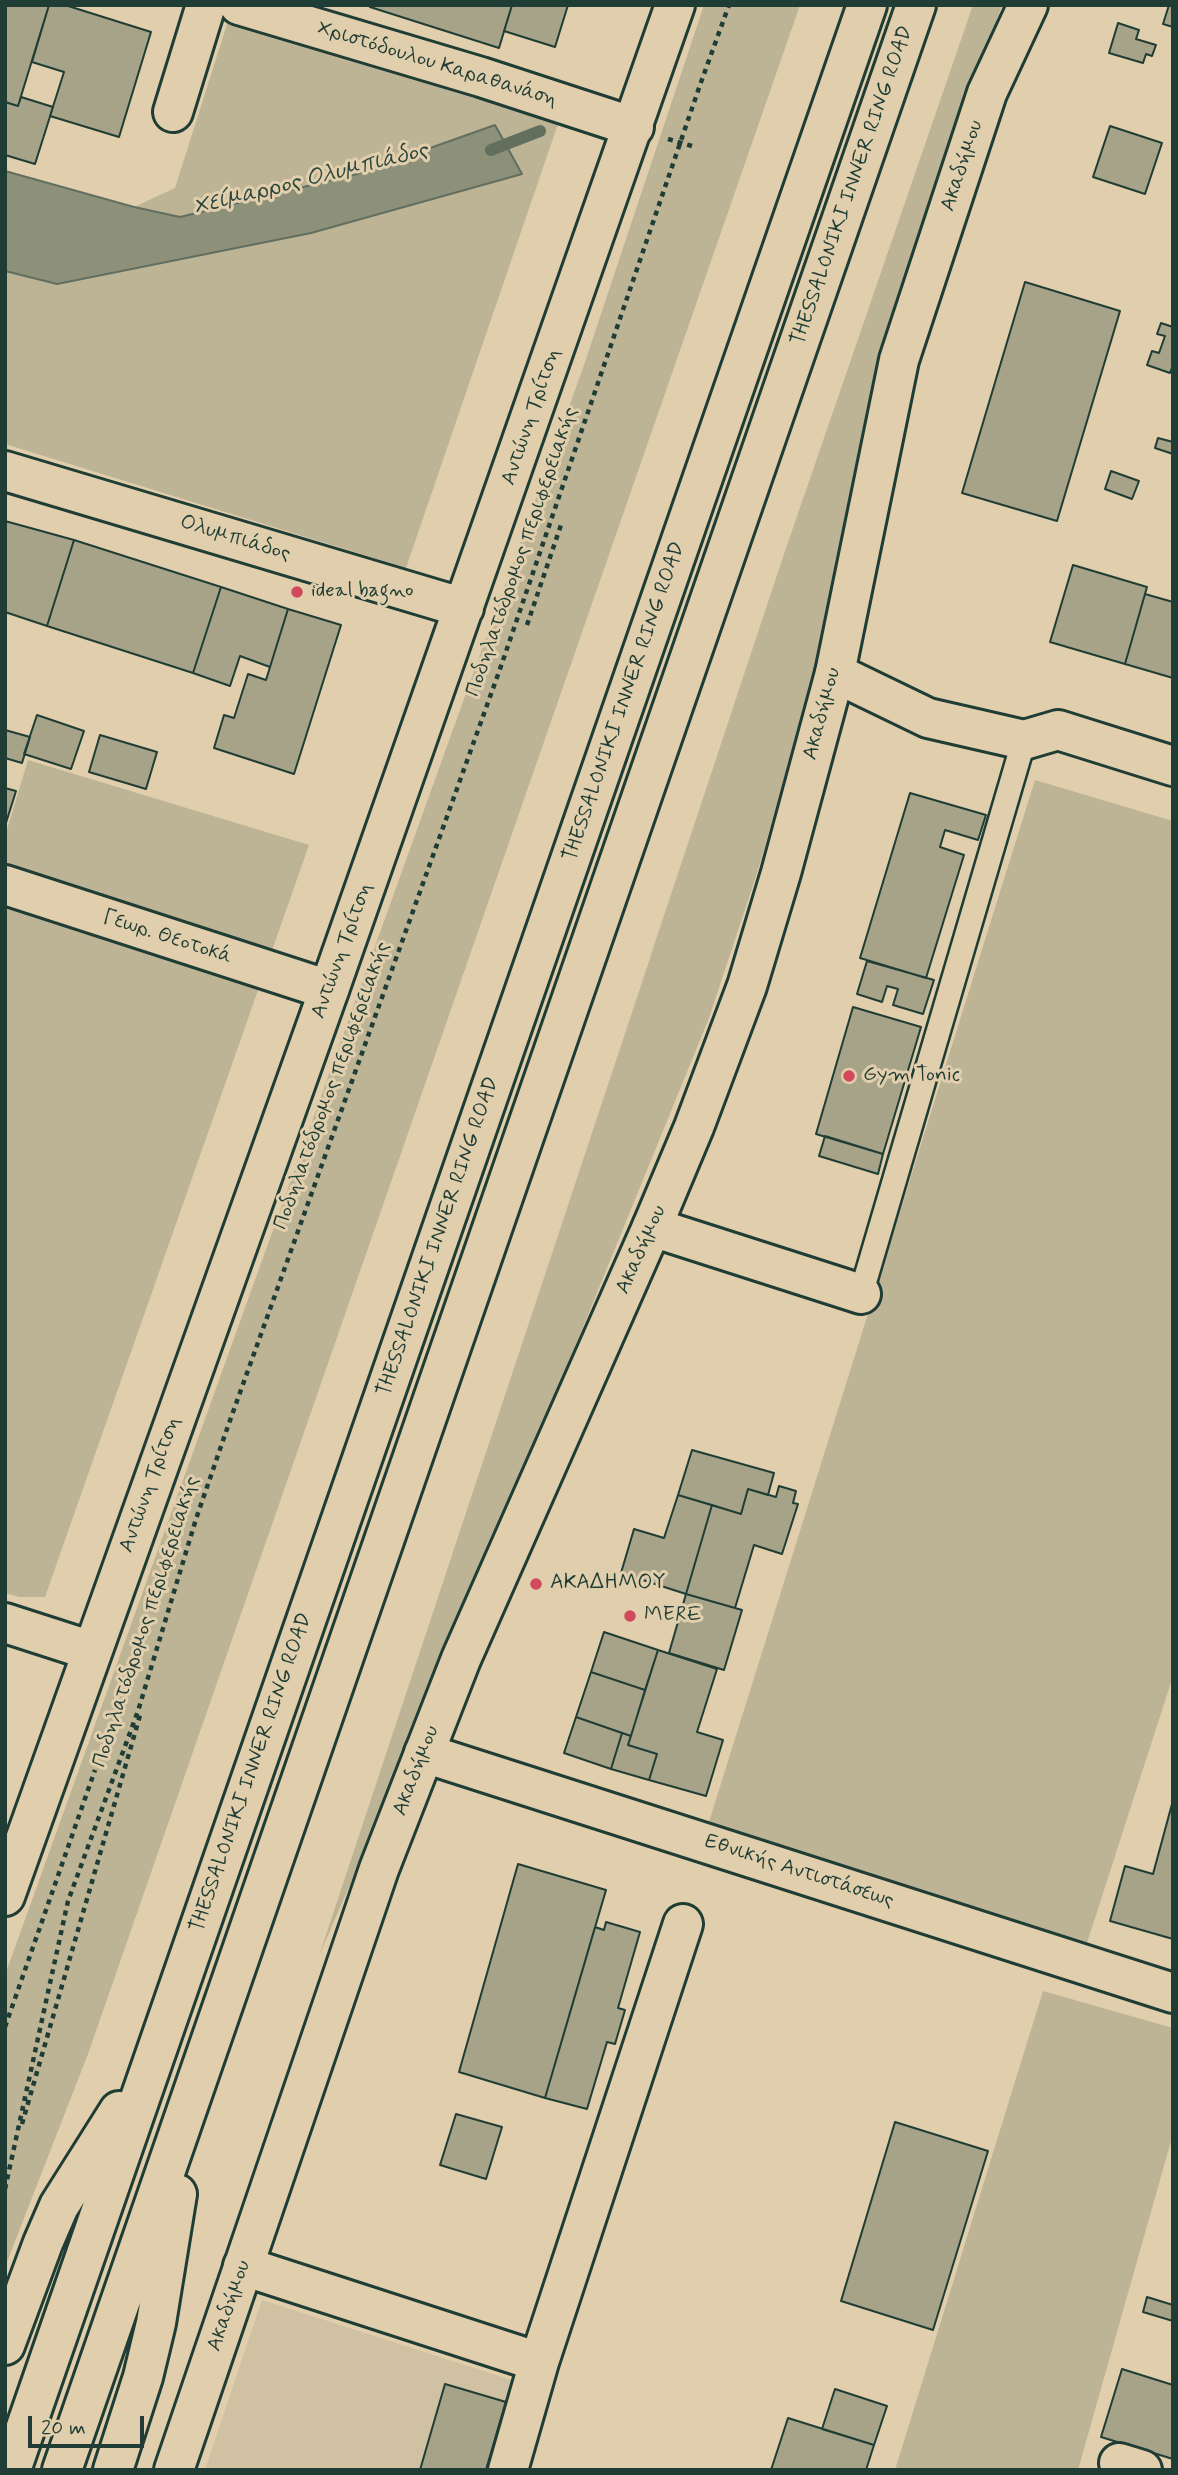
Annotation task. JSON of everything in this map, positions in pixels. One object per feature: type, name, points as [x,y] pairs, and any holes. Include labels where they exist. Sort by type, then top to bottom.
[{"type":"main road","points":[[173,112],[206,5]]},
{"type":"main road","name":"Χριστόδουλου Καραθανάση","points":[[239,5],[481,77],[634,127]]},
{"type":"main road","name":"Αντώνη Τρίτση","points":[[5,1896],[329,990],[675,5]]},
{"type":"main road","name":"THESSALONIKI INNER RING ROAD","points":[[11,2470],[867,5]]},
{"type":"main road","name":"THESSALONIKI INNER RING ROAD","points":[[62,2470],[916,5]]},
{"type":"main road","name":"Ακαδήμου","points":[[174,2470],[379,1869],[461,1658],[694,1128],[747,986],[781,873],[835,673],[899,360],[987,93],[1028,5]]},
{"type":"main road","name":"Ολυμπιάδος","points":[[5,471],[464,608]]},
{"type":"main road","points":[[835,673],[928,718],[1024,740],[1058,730],[1173,766]]},
{"type":"main road","name":"Γεωρ. Θεοτοκά","points":[[5,885],[329,990]]},
{"type":"main road","points":[[652,1227],[860,1294]]},
{"type":"main road","points":[[5,1623],[92,1651]]},
{"type":"main road","name":"Εθνικής Αντιστάσεως","points":[[424,1753],[1173,1993]]},
{"type":"main road","points":[[508,2470],[539,2362],[683,1924]]},
{"type":"main road","points":[[5,2345],[43,2243],[60,2206],[154,2056]]},
{"type":"main road","points":[[113,2470],[143,2377],[156,2323],[195,2088]]},
{"type":"main road","points":[[243,2266],[539,2362]]},
{"type":"lane","points":[[860,1294],[1024,740]]},
{"type":"path","name":"Ποδηλατόδρομος περιφερειακής","points":[[5,2189],[68,1901],[138,1711],[196,1519],[495,682],[729,5]]},
{"type":"path","points":[[527,625],[562,522]]},
{"type":"path","points":[[10,2165],[196,1519]]},
{"type":"shaded area","points":[[704,5],[800,5],[88,2054],[5,2267],[5,1975],[583,368]]},
{"type":"shaded area","points":[[973,5],[1002,5],[907,292],[829,619],[759,867],[709,1018],[448,1658],[319,1956],[783,557]]},
{"type":"shaded area","points":[[228,21],[560,118],[406,568],[5,444],[5,171],[134,207],[175,188]]},
{"type":"shaded area","points":[[495,125],[522,174],[311,233],[57,284],[5,271],[5,171],[180,217],[357,174]]},
{"type":"shaded area","points":[[28,760],[309,845],[45,1597],[19,1597],[5,1593],[5,836]]},
{"type":"shaded area","points":[[1035,780],[1173,821],[1173,1676],[1087,1943],[708,1825]]},
{"type":"shaded area","points":[[1043,1991],[1173,2028],[1173,2134],[1078,2470],[895,2470]]},
{"type":"shaded area","points":[[262,2300],[524,2384],[496,2470],[205,2470]]},
{"type":"building","points":[[5,5],[49,5],[18,106],[5,102]]},
{"type":"building","points":[[49,5],[65,5],[151,32],[119,137],[50,116],[64,72],[32,62]]},
{"type":"building","points":[[512,5],[499,48],[370,7]]},
{"type":"building","points":[[512,5],[568,5],[555,47],[504,31]]},
{"type":"building","points":[[1169,5],[1173,5],[1173,27],[1163,24]]},
{"type":"building","points":[[1118,23],[1139,30],[1136,39],[1156,45],[1152,56],[1146,54],[1143,63],[1109,53]]},
{"type":"building","points":[[21,97],[53,107],[35,164],[5,155],[5,102],[18,106]]},
{"type":"building","points":[[1110,126],[1162,143],[1145,194],[1093,177]]},
{"type":"building","points":[[1025,282],[1120,311],[1057,521],[962,493]]},
{"type":"building","points":[[1161,323],[1173,327],[1173,365],[1170,373],[1147,365],[1152,351],[1159,353],[1165,336],[1157,334]]},
{"type":"building","points":[[1158,438],[1173,442],[1173,454],[1155,448]]},
{"type":"building","points":[[1111,471],[1139,481],[1132,499],[1105,489]]},
{"type":"building","points":[[5,521],[74,540],[47,626],[5,612]]},
{"type":"building","points":[[74,540],[221,587],[193,673],[47,626]]},
{"type":"building","points":[[1073,565],[1147,587],[1125,664],[1050,642]]},
{"type":"building","points":[[221,587],[288,609],[270,667],[240,656],[230,686],[193,673]]},
{"type":"building","points":[[1145,594],[1173,602],[1173,678],[1125,664]]},
{"type":"building","points":[[288,609],[341,625],[294,774],[214,748],[224,715],[234,718],[248,674],[266,680]]},
{"type":"building","points":[[37,715],[84,731],[71,769],[24,754]]},
{"type":"building","points":[[5,730],[30,737],[22,763],[5,758]]},
{"type":"building","points":[[100,735],[157,752],[146,789],[89,772]]},
{"type":"building","points":[[5,788],[16,791],[5,826]]},
{"type":"building","points":[[910,793],[986,815],[978,840],[945,830],[940,847],[964,855],[926,978],[860,958]]},
{"type":"building","points":[[867,961],[934,980],[923,1014],[893,1005],[898,989],[887,986],[882,1002],[857,994]]},
{"type":"building","points":[[853,1007],[921,1027],[883,1154],[816,1134]]},
{"type":"building","points":[[825,1136],[883,1154],[878,1174],[819,1156]]},
{"type":"building","points":[[692,1450],[774,1473],[768,1495],[748,1489],[741,1514],[678,1495]]},
{"type":"building","points":[[779,1486],[796,1491],[793,1503],[798,1504],[782,1554],[754,1545],[735,1608],[686,1594],[712,1505],[741,1514],[748,1489],[776,1497]]},
{"type":"building","points":[[678,1495],[712,1505],[686,1594],[621,1573],[634,1529],[664,1538]]},
{"type":"building","points":[[686,1594],[742,1610],[724,1670],[669,1653]]},
{"type":"building","points":[[604,1632],[658,1650],[645,1690],[591,1672]]},
{"type":"building","points":[[658,1650],[717,1669],[697,1732],[723,1740],[706,1796],[649,1780],[657,1754],[628,1745]]},
{"type":"building","points":[[591,1672],[645,1690],[631,1736],[576,1717]]},
{"type":"building","points":[[576,1717],[622,1733],[611,1769],[564,1753]]},
{"type":"building","points":[[622,1733],[631,1736],[628,1745],[657,1754],[649,1780],[611,1769]]},
{"type":"building","points":[[1172,1804],[1173,1939],[1110,1921],[1125,1866],[1153,1874]]},
{"type":"building","points":[[518,1864],[606,1890],[545,2098],[459,2072]]},
{"type":"building","points":[[606,1922],[640,1932],[618,2008],[625,2010],[615,2044],[607,2042],[587,2109],[545,2098],[595,1927],[604,1930]]},
{"type":"building","points":[[456,2114],[502,2127],[486,2179],[440,2165]]},
{"type":"building","points":[[895,2122],[988,2151],[933,2330],[841,2301]]},
{"type":"building","points":[[1147,2297],[1173,2305],[1173,2321],[1143,2312]]},
{"type":"building","points":[[1122,2369],[1173,2385],[1173,2459],[1101,2437]]},
{"type":"building","points":[[445,2384],[506,2402],[486,2470],[420,2470]]},
{"type":"building","points":[[835,2389],[887,2406],[874,2445],[822,2429]]},
{"type":"building","points":[[788,2418],[874,2445],[866,2470],[771,2470]]},
{"type":"waterway","name":"Χείμαρρος Ολυμπιάδος","points":[[491,150],[540,131]]},
{"type":"place","name":"ideal bagno","points":[[297,592]]},
{"type":"place","name":"Gym Tonic","points":[[849,1076]]},
{"type":"place","name":"ΑΚΑΔΗΜΟΥ","points":[[536,1584]]},
{"type":"place","name":"MERE","points":[[630,1616]]}]
